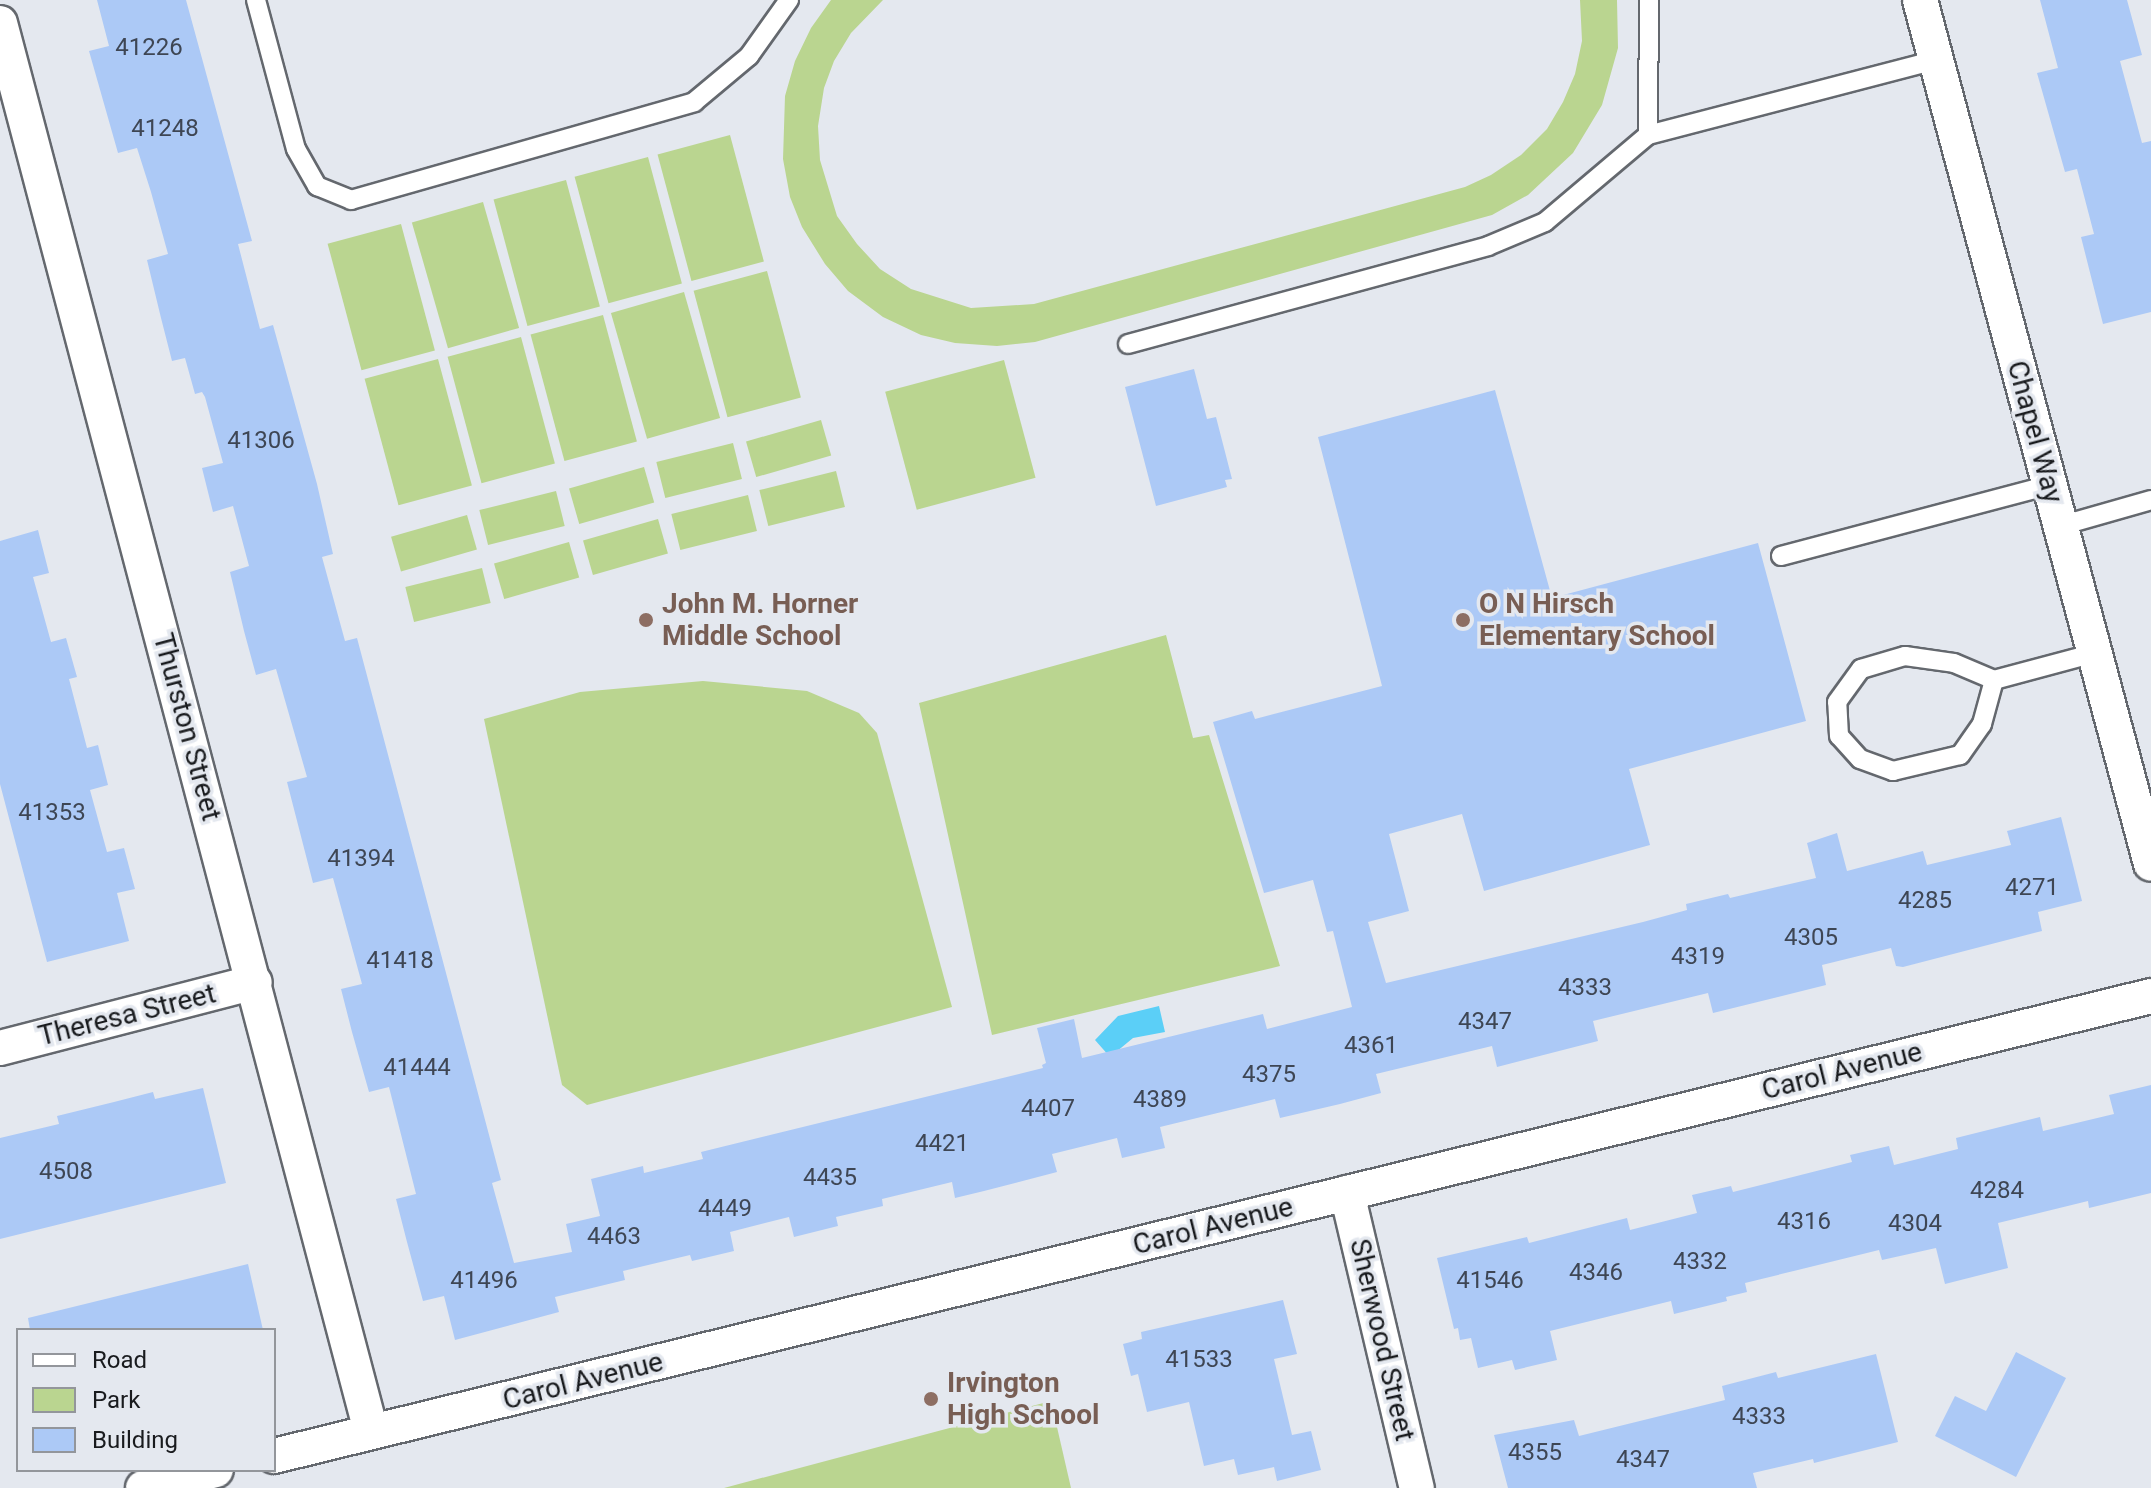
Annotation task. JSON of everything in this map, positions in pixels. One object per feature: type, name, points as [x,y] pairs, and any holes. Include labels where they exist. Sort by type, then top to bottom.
[{"type":"street","name":"Chapel Way","points":[[1920,0],[2151,864]]},
{"type":"street","name":"Thurston Street","points":[[0,23],[371,1431]]},
{"type":"street","name":"Theresa Street","points":[[0,1048],[255,982]]},
{"type":"street","name":"Carol Avenue","points":[[276,1455],[2151,996]]},
{"type":"street","name":"Sherwood Street","points":[[1347,1193],[1417,1488]]},
{"type":"street","points":[[143,1488],[208,1472]]},
{"type":"lane","points":[[256,0],[296,149],[317,186],[351,200],[694,102],[749,56],[789,0]]},
{"type":"lane","points":[[1648,135],[1649,0]]},
{"type":"lane","points":[[1128,344],[1488,246],[1545,222],[1648,135],[1936,60]]},
{"type":"lane","points":[[1781,556],[2049,485]]},
{"type":"lane","points":[[2060,526],[2151,500]]},
{"type":"lane","points":[[1994,680],[1982,724],[1960,755],[1893,771],[1860,759],[1839,736],[1837,702],[1861,669],[1905,656],[1954,663],[1994,680],[2095,653]]},
{"type":"green space","points":[[831,0],[883,0],[851,33],[834,61],[824,88],[818,126],[820,160],[837,216],[880,269],[911,289],[971,308],[1034,304],[1465,187],[1491,175],[1521,155],[1547,129],[1575,74],[1582,41],[1580,0],[1617,0],[1618,48],[1602,105],[1573,153],[1528,195],[1492,215],[1035,342],[997,346],[955,343],[921,335],[883,317],[848,291],[825,264],[802,227],[790,197],[783,159],[785,96],[795,61],[811,28]]},
{"type":"green space","points":[[730,135],[764,262],[691,281],[658,154]]},
{"type":"green space","points":[[648,157],[682,284],[608,303],[575,177]]},
{"type":"green space","points":[[566,180],[600,307],[527,326],[494,199]]},
{"type":"green space","points":[[483,202],[519,328],[448,348],[412,222]]},
{"type":"green space","points":[[401,224],[435,351],[361,370],[328,244]]},
{"type":"green space","points":[[767,271],[801,398],[727,417],[694,291]]},
{"type":"green space","points":[[684,292],[720,418],[647,439],[611,313]]},
{"type":"green space","points":[[603,315],[637,442],[564,461],[531,334]]},
{"type":"green space","points":[[521,337],[555,464],[481,483],[448,357]]},
{"type":"green space","points":[[438,359],[472,486],[398,505],[365,379]]},
{"type":"green space","points":[[1004,360],[1036,478],[917,510],[885,392]]},
{"type":"green space","points":[[821,420],[831,456],[756,477],[746,441]]},
{"type":"green space","points":[[733,443],[742,479],[665,498],[656,462]]},
{"type":"green space","points":[[644,467],[654,503],[579,524],[569,488]]},
{"type":"green space","points":[[836,471],[845,507],[768,526],[759,490]]},
{"type":"green space","points":[[556,491],[565,526],[488,545],[479,510]]},
{"type":"green space","points":[[748,495],[757,531],[680,550],[671,514]]},
{"type":"green space","points":[[467,515],[477,550],[401,571],[391,537]]},
{"type":"green space","points":[[658,519],[668,554],[593,575],[583,540]]},
{"type":"green space","points":[[569,542],[579,578],[504,599],[494,563]]},
{"type":"green space","points":[[482,568],[491,603],[414,622],[405,587]]},
{"type":"green space","points":[[1166,635],[1193,738],[1209,735],[1280,966],[992,1035],[919,703]]},
{"type":"green space","points":[[703,681],[807,691],[859,713],[877,733],[952,1007],[587,1105],[562,1085],[484,719],[580,692]]},
{"type":"green space","points":[[1051,1401],[1071,1488],[724,1488]]},
{"type":"water","points":[[1159,1006],[1165,1032],[1133,1038],[1110,1057],[1095,1040],[1118,1016]]},
{"type":"building","points":[[97,0],[186,0],[252,241],[238,244],[260,329],[273,325],[317,484],[333,554],[322,557],[345,641],[357,638],[501,1180],[492,1183],[514,1263],[572,1252],[566,1224],[600,1216],[591,1179],[643,1166],[644,1173],[703,1159],[701,1152],[1043,1068],[1042,1065],[1046,1063],[1037,1028],[1074,1019],[1082,1058],[1263,1014],[1267,1029],[1352,1007],[1333,931],[1327,932],[1313,880],[1264,893],[1213,722],[1252,711],[1255,719],[1382,686],[1318,437],[1495,390],[1552,598],[1758,543],[1806,721],[1629,769],[1650,845],[1484,891],[1462,814],[1389,834],[1409,911],[1368,922],[1386,983],[1643,922],[1687,910],[1686,904],[1728,894],[1730,898],[1816,878],[1807,843],[1837,833],[1847,871],[1923,851],[1927,865],[2011,845],[2007,831],[2061,817],[2082,901],[2038,912],[2042,931],[1903,967],[1896,966],[1891,948],[1822,965],[1826,985],[1713,1013],[1708,993],[1593,1021],[1598,1041],[1497,1067],[1492,1046],[1376,1074],[1381,1093],[1340,1104],[1280,1118],[1275,1099],[1160,1127],[1165,1148],[1122,1158],[1117,1138],[1052,1154],[1057,1172],[984,1191],[955,1198],[952,1182],[882,1199],[883,1206],[836,1217],[838,1226],[794,1237],[789,1217],[730,1232],[734,1251],[692,1261],[690,1255],[623,1271],[625,1280],[555,1297],[559,1312],[455,1340],[444,1296],[423,1301],[407,1242],[396,1199],[416,1194],[389,1087],[369,1092],[352,1032],[341,989],[362,984],[333,878],[313,883],[287,782],[307,777],[276,669],[256,675],[244,631],[230,572],[249,566],[233,506],[213,512],[202,468],[223,463],[205,397],[202,392],[195,394],[185,358],[172,361],[147,260],[168,254],[151,192],[137,148],[118,153],[89,51],[109,46]]},
{"type":"building","points":[[2040,0],[2127,0],[2142,55],[2120,61],[2142,143],[2151,141],[2151,312],[2103,324],[2081,237],[2094,234],[2077,169],[2065,172],[2037,73],[2058,68]]},
{"type":"building","points":[[1194,369],[1207,419],[1216,417],[1232,479],[1225,480],[1227,487],[1156,506],[1125,387]]},
{"type":"building","points":[[38,530],[49,573],[33,577],[51,642],[66,638],[77,677],[69,679],[87,748],[98,745],[108,785],[90,790],[107,852],[124,848],[135,889],[117,893],[129,941],[47,962],[0,784],[0,541]]},
{"type":"building","points":[[2151,1085],[2151,1193],[2089,1208],[2088,1201],[1998,1223],[2008,1268],[1945,1284],[1936,1248],[1882,1260],[1879,1250],[1745,1283],[1747,1292],[1726,1297],[1727,1301],[1674,1314],[1671,1301],[1550,1331],[1557,1360],[1515,1370],[1512,1360],[1478,1368],[1471,1338],[1460,1340],[1458,1328],[1454,1329],[1437,1258],[1527,1237],[1529,1243],[1627,1218],[1630,1230],[1697,1213],[1692,1195],[1731,1186],[1733,1192],[1852,1162],[1850,1155],[1889,1146],[1894,1165],[1958,1149],[1956,1138],[2040,1117],[2043,1131],[2114,1114],[2109,1095]]},
{"type":"building","points":[[203,1088],[226,1183],[0,1239],[0,1138],[59,1124],[57,1116],[153,1092],[155,1099]]},
{"type":"building","points":[[248,1264],[263,1328],[30,1328],[28,1318]]},
{"type":"building","points":[[1283,1300],[1297,1354],[1274,1359],[1292,1435],[1311,1431],[1321,1470],[1277,1481],[1274,1467],[1238,1475],[1234,1459],[1204,1466],[1189,1402],[1147,1412],[1138,1374],[1131,1376],[1123,1344],[1142,1339],[1141,1332]]},
{"type":"building","points":[[2016,1352],[2066,1378],[2016,1477],[1935,1436],[1955,1396],[1986,1411]]},
{"type":"building","points":[[1876,1354],[1898,1442],[1814,1463],[1813,1459],[1753,1473],[1757,1488],[1508,1488],[1494,1435],[1574,1420],[1579,1436],[1725,1400],[1722,1386],[1776,1372],[1778,1378]]},
{"type":"place","name":"John M. Horner Middle School","points":[[646,620]]},
{"type":"place","name":"O N Hirsch Elementary School","points":[[1463,620]]},
{"type":"place","name":"Irvington High School","points":[[931,1399]]}]
